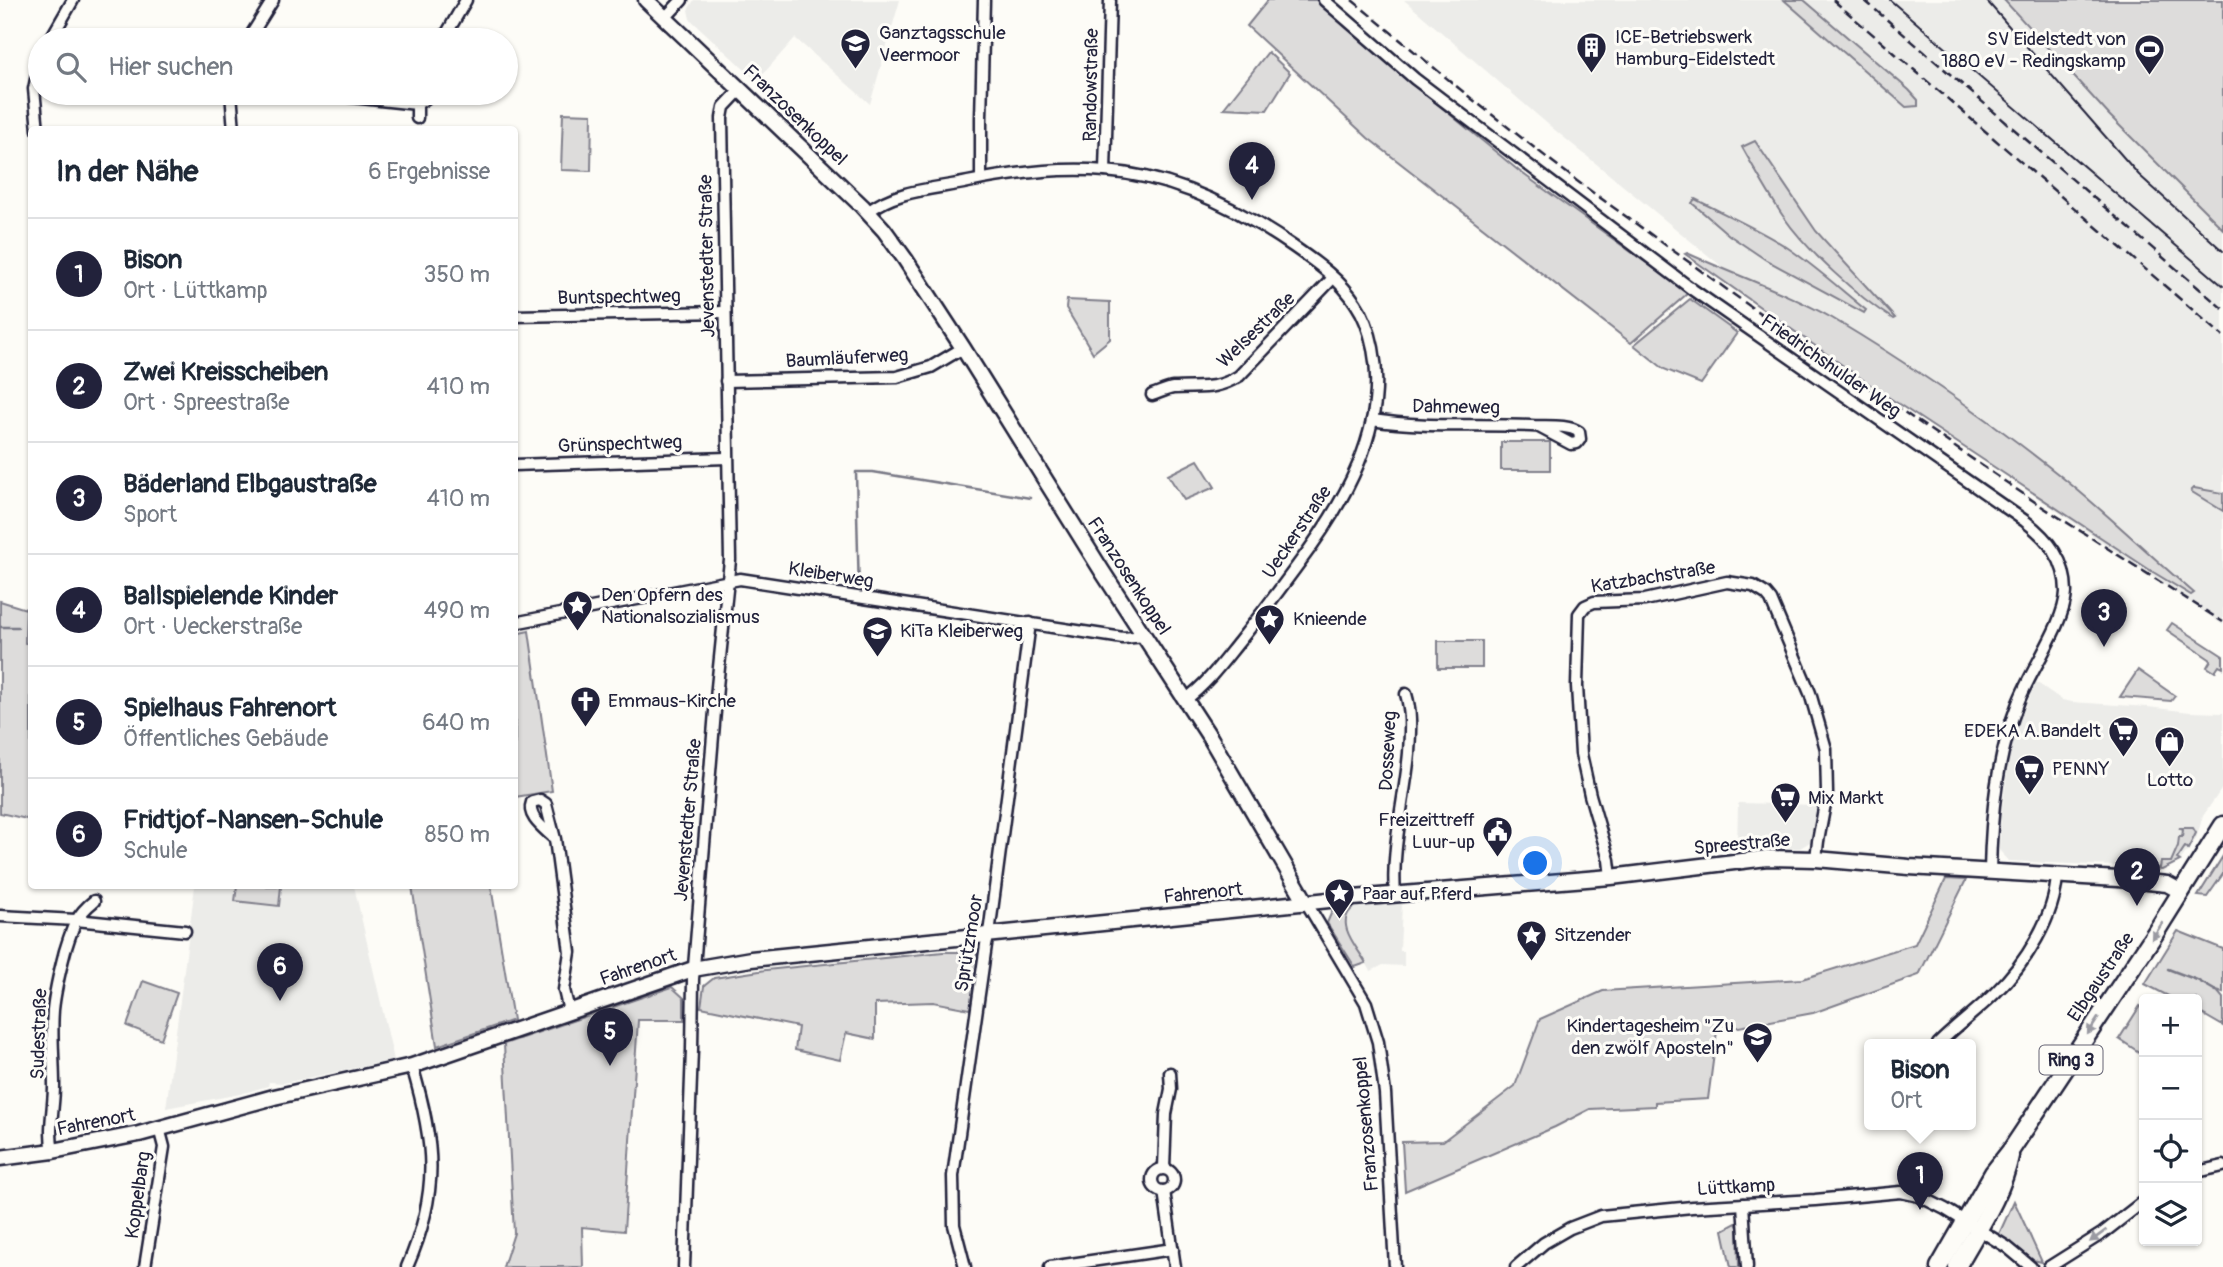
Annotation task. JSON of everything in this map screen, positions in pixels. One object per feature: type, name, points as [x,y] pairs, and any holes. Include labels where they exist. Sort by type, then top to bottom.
[{"type":"main road","name":"Elbgaustraße","points":[[1939,1267],[2004,1180],[2011,1150],[2154,935],[2223,825]]},
{"type":"main road","name":"Elbgaustraße","points":[[1957,1267],[1971,1225]]},
{"type":"street","points":[[57,28],[74,0]]},
{"type":"street","points":[[256,28],[273,0]]},
{"type":"street","points":[[450,28],[466,0]]},
{"type":"street","name":"Franzosenkoppel","points":[[646,0],[868,212],[905,259],[964,348],[1229,770],[1366,1003],[1378,1042],[1387,1113],[1395,1267]]},
{"type":"street","points":[[665,18],[682,0]]},
{"type":"street","points":[[981,179],[984,0]]},
{"type":"street","name":"Randowstraße","points":[[1105,171],[1110,0]]},
{"type":"street","name":"Friedrichshulder Weg","points":[[1324,0],[1415,79],[1693,290],[2025,521],[2054,548],[2064,576],[2064,607],[2024,689],[2008,732],[1996,789],[1990,871]]},
{"type":"street","name":"Jevenstedter Straße","points":[[684,1267],[693,969],[730,560],[722,118],[724,107],[740,90]]},
{"type":"street","points":[[34,105],[37,126]]},
{"type":"street","points":[[232,105],[234,126]]},
{"type":"street","points":[[416,105],[417,118]]},
{"type":"street","name":"Ueckerstraße","points":[[868,212],[892,198],[981,179],[1044,171],[1105,171],[1161,181],[1242,213],[1274,233],[1311,258],[1356,303],[1371,337],[1376,370],[1372,419],[1351,482],[1321,533],[1280,590],[1211,677],[1185,700]]},
{"type":"street","name":"Welsestraße","points":[[1152,395],[1170,388],[1227,384],[1239,376],[1333,278]]},
{"type":"street","name":"Buntspechtweg","points":[[518,316],[725,312]]},
{"type":"street","name":"Baumläuferweg","points":[[726,381],[897,377],[931,367],[964,348]]},
{"type":"street","name":"Dahmeweg","points":[[1372,419],[1393,423],[1539,427]]},
{"type":"street","name":"Grünspechtweg","points":[[518,466],[727,458]]},
{"type":"street","name":"Kleiberweg","points":[[518,622],[740,579],[1123,638],[1145,635]]},
{"type":"street","name":"Katzbachstraße","points":[[1611,877],[1581,754],[1577,686],[1579,614],[1589,603],[1645,600],[1727,582],[1754,586],[1771,600],[1817,713],[1826,749],[1828,777],[1816,859]]},
{"type":"street","name":"Sprützmoor","points":[[965,1267],[954,1223],[953,1176],[1030,623]]},
{"type":"street","name":"Dosseweg","points":[[1395,893],[1394,869],[1410,733],[1410,707],[1406,694]]},
{"type":"street","points":[[555,839],[570,952],[564,990],[569,1011]]},
{"type":"street","name":"Spreestraße","points":[[1306,902],[1611,877],[1757,859],[1816,859],[2156,882],[2180,891]]},
{"type":"street","points":[[1944,1039],[1997,992],[2025,956],[2038,934],[2055,894],[2057,875]]},
{"type":"street","name":"Sudestraße","points":[[52,1151],[50,1136],[54,1088],[53,1010],[61,966],[76,920],[94,901]]},
{"type":"street","name":"Fahrenort","points":[[0,1158],[52,1151],[159,1128],[274,1097],[412,1066],[693,969],[751,959],[1306,902]]},
{"type":"street","points":[[0,916],[76,920],[185,931]]},
{"type":"street","points":[[407,1267],[427,1211],[431,1159],[429,1133],[412,1066]]},
{"type":"street","points":[[1164,1168],[1170,1073]]},
{"type":"street","name":"Koppelbarg","points":[[145,1267],[164,1147],[159,1128]]},
{"type":"street","points":[[2202,1171],[2223,1166]]},
{"type":"street","points":[[1164,1168],[1172,1172],[1175,1180],[1171,1188],[1164,1191],[1153,1186],[1152,1177],[1157,1170],[1164,1168]]},
{"type":"street","points":[[1164,1191],[1175,1267]]},
{"type":"street","name":"Lüttkamp","points":[[1516,1267],[1545,1243],[1570,1228],[1601,1216],[1909,1193],[1933,1203],[1971,1225],[2018,1255],[2031,1267]]},
{"type":"street","points":[[1743,1204],[1747,1267]]},
{"type":"street","points":[[2049,1267],[2103,1233],[2139,1204]]},
{"type":"street","points":[[1050,1267],[1173,1249]]},
{"type":"shaded area","name":"Ganztagsschule Veermoor","points":[[694,0],[900,0],[870,104],[795,38],[757,81],[690,19],[688,10]]},
{"type":"shaded area","points":[[1268,0],[1316,0],[1519,171],[1688,293],[1631,343],[1368,138],[1247,26]]},
{"type":"shaded area","points":[[1404,0],[2004,0],[2109,115],[2223,229],[2223,625],[1933,426],[1748,288],[1550,126]]},
{"type":"shaded area","points":[[1784,0],[1804,0],[1909,90],[1918,100],[1918,106],[1906,107]]},
{"type":"shaded area","name":"SV Eidelstedt von 1880 eV - Redingskamp","points":[[2004,0],[2223,0],[2223,229],[2109,115]]},
{"type":"shaded area","points":[[1268,52],[1290,73],[1267,110],[1224,108]]},
{"type":"shaded area","points":[[563,113],[592,114],[591,171],[561,170]]},
{"type":"shaded area","points":[[1755,141],[1816,231],[1895,318],[1879,310],[1849,286],[1793,230],[1742,147]]},
{"type":"shaded area","points":[[1695,199],[1788,248],[1866,310],[1864,313],[1766,260],[1729,235],[1692,203]]},
{"type":"shaded area","points":[[1685,254],[1815,309],[1919,373],[2004,432],[2058,474],[2194,593],[2191,595],[2153,572],[1876,389]]},
{"type":"shaded area","points":[[1690,299],[1737,333],[1701,384],[1664,369],[1634,345]]},
{"type":"shaded area","points":[[1067,300],[1110,302],[1110,339],[1093,353],[1066,308]]},
{"type":"shaded area","points":[[1501,442],[1550,442],[1550,470],[1501,470]]},
{"type":"shaded area","points":[[1198,460],[1215,487],[1184,500],[1168,475]]},
{"type":"shaded area","points":[[2194,488],[2223,493],[2223,511],[2192,492]]},
{"type":"shaded area","points":[[0,601],[26,609],[28,819],[0,813]]},
{"type":"shaded area","points":[[2172,623],[2223,656],[2223,668],[2219,666],[2215,672],[2207,667],[2211,660],[2167,630]]},
{"type":"shaded area","points":[[529,631],[552,791],[518,797],[518,633]]},
{"type":"shaded area","points":[[1438,641],[1482,641],[1482,668],[1438,668]]},
{"type":"shaded area","points":[[2138,670],[2175,696],[2171,701],[2120,697]]},
{"type":"shaded area","points":[[2036,682],[2062,700],[2072,702],[2223,713],[2223,787],[2203,816],[2196,839],[2180,861],[2162,870],[2009,861],[1999,850],[2009,759],[2015,732]]},
{"type":"shaded area","points":[[1738,803],[1820,805],[1810,842],[1800,848],[1737,850]]},
{"type":"shaded area","points":[[2179,828],[2193,828],[2196,833],[2188,849],[2185,847],[2177,859],[2180,861],[2162,870],[2125,867],[2125,864],[2160,868],[2161,862],[2171,862],[2179,837],[2182,837],[2183,830]]},
{"type":"shaded area","points":[[2223,856],[2223,874],[2207,897],[2198,896]]},
{"type":"shaded area","points":[[1946,879],[1966,880],[1919,975],[1813,1013],[1717,1031],[1708,1099],[1655,1102],[1655,1106],[1590,1109],[1555,1127],[1405,1191],[1402,1142],[1443,1141],[1515,1086],[1540,1019],[1603,991],[1802,979],[1915,944]]},
{"type":"shaded area","points":[[195,889],[355,889],[394,1060],[284,1083],[269,1082],[268,1086],[240,1094],[166,1108]]},
{"type":"shaded area","points":[[237,889],[281,889],[279,906],[235,901]]},
{"type":"shaded area","points":[[412,889],[491,889],[513,1020],[437,1046]]},
{"type":"shaded area","points":[[1402,903],[1400,951],[1404,951],[1404,966],[1383,965],[1371,971],[1346,930],[1346,913],[1353,908]]},
{"type":"shaded area","points":[[1353,908],[1348,914],[1346,928],[1366,963],[1355,967],[1327,923],[1333,909]]},
{"type":"shaded area","points":[[2178,931],[2223,949],[2223,993],[2217,991],[2223,998],[2223,1026],[2202,1014],[2202,994],[2164,994],[2145,984]]},
{"type":"shaded area","points":[[943,952],[974,952],[978,956],[970,1009],[933,1002],[875,1004],[875,1039],[846,1033],[840,1060],[795,1050],[798,1027],[701,1007],[704,986],[714,978]]},
{"type":"shaded area","points":[[143,981],[177,993],[161,1039],[127,1026]]},
{"type":"shaded area","points":[[672,987],[684,998],[684,1020],[638,1020],[624,1231],[582,1227],[583,1267],[503,1267],[514,1233],[504,1044]]},
{"type":"shaded area","points":[[2139,1008],[2139,1052],[2119,1039]]},
{"type":"shaded area","points":[[2014,1201],[2042,1262],[2033,1260],[1999,1234]]},
{"type":"shaded area","points":[[1736,1223],[1739,1267],[1731,1267],[1723,1230]]},
{"type":"waterway","points":[[859,594],[856,472],[873,472],[1030,498]]},
{"type":"waterway","points":[[0,627],[18,627]]},
{"type":"waterway","points":[[2168,969],[2216,991]]},
{"type":"tram line","points":[[1890,0],[2223,286]]},
{"type":"tram line","points":[[1986,0],[2139,175],[2223,251]]},
{"type":"railway","points":[[1352,0],[1577,181],[1751,307],[2035,502],[2223,622]]},
{"type":"railway","points":[[1833,0],[2223,336]]},
{"type":"railway","points":[[1864,0],[2223,309]]},
{"type":"place","name":"Ganztagsschule Veermoor","points":[[856,71]]},
{"type":"place","name":"ICE-Betriebswerk Hamburg-Eidelstedt","points":[[1592,75]]},
{"type":"place","name":"SV Eidelstedt von 1880 eV - Redingskamp","points":[[2149,77]]},
{"type":"place","name":"Ballspielende Kinder","points":[[1252,200]]},
{"type":"place","name":"Den Opfern des Nationalsozialismus","points":[[578,633]]},
{"type":"place","name":"Knieende","points":[[1270,646]]},
{"type":"place","name":"Bäderland Elbgaustraße","points":[[2104,647]]},
{"type":"place","name":"KiTa Kleiberweg","points":[[877,658]]},
{"type":"place","name":"Emmaus-Kirche","points":[[585,728]]},
{"type":"place","name":"EDEKA A.Bandelt","points":[[2124,758]]},
{"type":"place","name":"Lotto","points":[[2170,768]]},
{"type":"place","name":"PENNY","points":[[2029,796]]},
{"type":"place","name":"Mix Markt","points":[[1785,825]]},
{"type":"place","name":"Freizeittreff Luur-up","points":[[1498,858]]},
{"type":"place","name":"Zwei Kreisscheiben","points":[[2137,906]]},
{"type":"place","name":"Paar auf Pferd","points":[[1339,921]]},
{"type":"place","name":"Sitzender","points":[[1531,962]]},
{"type":"place","name":"Fridtjof-Nansen-Schule","points":[[280,1001]]},
{"type":"place","name":"Kindertagesheim \"Zu den zwölf Aposteln\"","points":[[1757,1064]]},
{"type":"place","name":"Spielhaus Fahrenort","points":[[610,1066]]},
{"type":"place","name":"Bison","points":[[1920,1210]]}]
